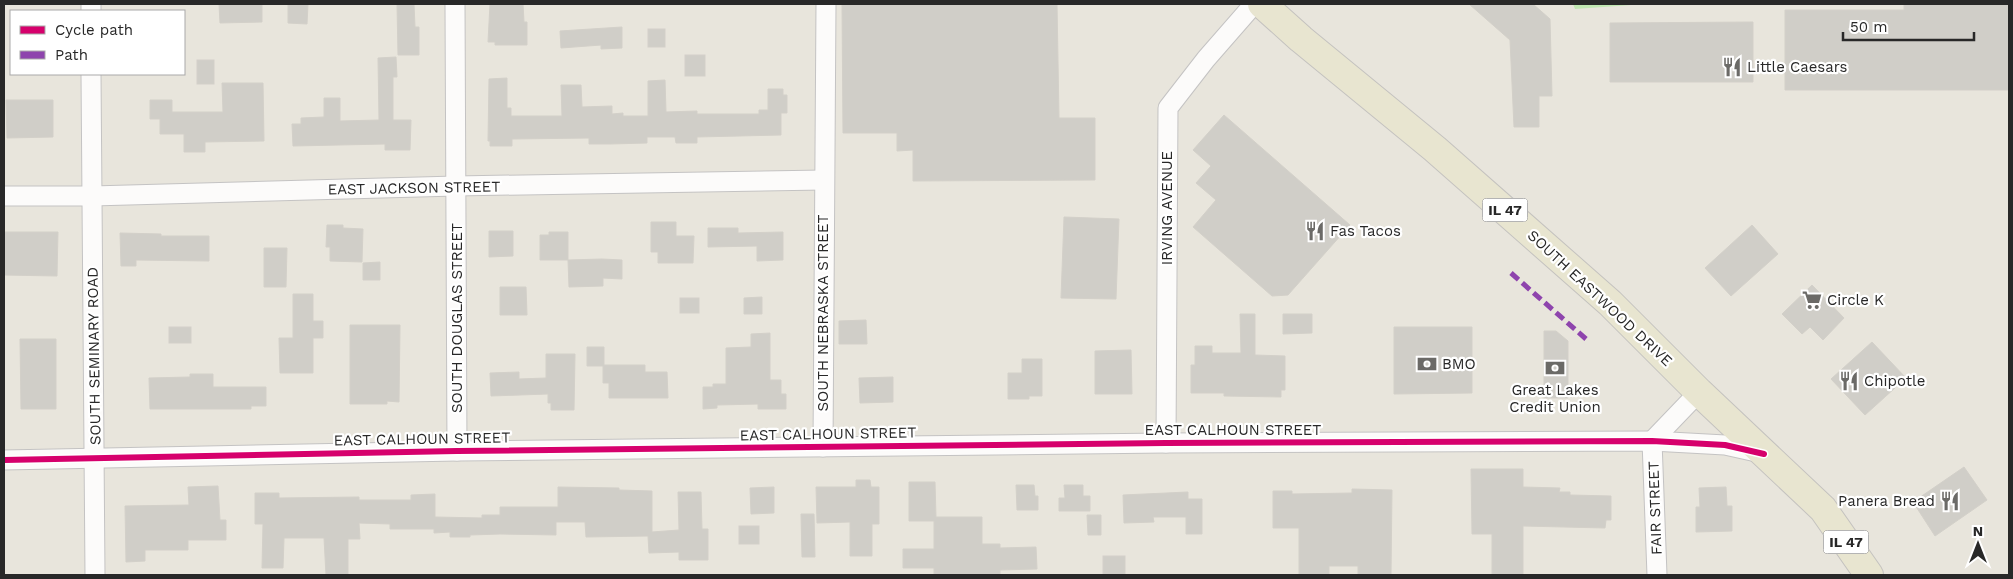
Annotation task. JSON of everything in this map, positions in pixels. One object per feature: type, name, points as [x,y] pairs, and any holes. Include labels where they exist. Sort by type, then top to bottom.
[{"type":"main road","name":"SOUTH EASTWOOD DRIVE","points":[[1262,4],[1301,39],[1435,149],[1610,304],[1699,392],[1823,509],[1869,575]]},
{"type":"street","name":"SOUTH DOUGLAS STREET","points":[[455,4],[457,451]]},
{"type":"street","name":"SOUTH NEBRASKA STREET","points":[[823,447],[826,4]]},
{"type":"street","name":"IRVING AVENUE","points":[[1166,443],[1168,108],[1254,4]]},
{"type":"street","name":"SOUTH SEMINARY ROAD","points":[[91,75],[95,575]]},
{"type":"street","name":"EAST JACKSON STREET","points":[[4,196],[92,196],[456,186],[824,180]]},
{"type":"street","points":[[1652,441],[1699,392]]},
{"type":"street","name":"EAST CALHOUN STREET","points":[[4,460],[457,451],[1166,443],[1652,441],[1725,445],[1764,454]]},
{"type":"street","name":"FAIR STREET","points":[[1652,441],[1658,575]]},
{"type":"green space","points":[[1573,4],[1631,4],[1631,5],[1575,9]]},
{"type":"building","points":[[219,4],[262,4],[262,22],[220,23]]},
{"type":"building","points":[[288,4],[308,4],[307,24],[288,23]]},
{"type":"building","points":[[397,4],[414,4],[415,27],[419,27],[419,55],[398,55]]},
{"type":"building","points":[[490,4],[523,4],[524,22],[527,22],[527,45],[495,45],[495,42],[488,42]]},
{"type":"building","points":[[842,4],[1057,4],[1059,118],[1095,118],[1095,180],[913,181],[913,150],[897,151],[897,133],[843,133]]},
{"type":"building","points":[[1469,4],[1533,4],[1550,19],[1552,96],[1539,96],[1539,127],[1514,127],[1510,40]]},
{"type":"building","points":[[1904,4],[2009,4],[2009,90],[1785,90],[1785,10],[1904,10]]},
{"type":"building","points":[[1753,22],[1753,82],[1610,82],[1610,23]]},
{"type":"building","points":[[622,27],[622,48],[601,49],[601,45],[561,48],[560,31]]},
{"type":"building","points":[[648,29],[665,29],[665,47],[648,47]]},
{"type":"building","points":[[685,55],[705,55],[705,76],[685,76]]},
{"type":"building","points":[[396,57],[397,77],[393,77],[393,120],[411,120],[410,150],[385,150],[385,144],[293,146],[292,124],[301,124],[301,118],[324,117],[324,98],[340,98],[340,121],[379,120],[378,58]]},
{"type":"building","points":[[197,60],[214,60],[214,84],[197,84]]},
{"type":"building","points":[[507,78],[507,108],[511,108],[511,116],[562,116],[561,85],[581,85],[582,107],[612,106],[612,114],[623,113],[623,116],[648,116],[648,81],[665,80],[666,112],[697,111],[697,114],[759,114],[759,110],[768,110],[768,89],[783,89],[783,95],[787,95],[787,113],[781,113],[781,135],[697,137],[697,143],[676,143],[675,137],[647,137],[647,143],[610,144],[589,144],[589,138],[512,139],[512,146],[490,146],[490,141],[488,141],[489,79]]},
{"type":"building","points":[[222,83],[263,83],[264,141],[205,142],[205,152],[184,152],[184,134],[160,134],[160,119],[150,119],[150,100],[172,100],[172,112],[223,112]]},
{"type":"building","points":[[6,100],[53,100],[53,137],[7,138]]},
{"type":"building","points":[[1224,115],[1350,225],[1288,295],[1272,296],[1193,227],[1216,200],[1196,183],[1211,166],[1193,150]]},
{"type":"building","points":[[1064,217],[1119,219],[1116,299],[1061,298]]},
{"type":"building","points":[[651,222],[676,222],[676,236],[694,236],[693,263],[658,263],[658,252],[651,252]]},
{"type":"building","points":[[327,225],[343,225],[343,228],[363,229],[362,262],[330,261],[330,247],[326,247]]},
{"type":"building","points":[[1752,225],[1778,254],[1731,296],[1705,268]]},
{"type":"building","points":[[708,228],[738,228],[738,233],[783,232],[783,260],[757,261],[757,246],[708,247]]},
{"type":"building","points":[[489,231],[513,231],[513,256],[489,257]]},
{"type":"building","points":[[4,232],[58,232],[57,276],[4,275]]},
{"type":"building","points":[[549,232],[568,232],[568,260],[540,260],[540,235],[549,235]]},
{"type":"building","points":[[120,233],[161,234],[161,236],[209,236],[209,261],[136,260],[136,266],[121,266]]},
{"type":"building","points":[[264,248],[287,248],[286,287],[264,287]]},
{"type":"building","points":[[568,260],[622,260],[622,279],[603,278],[603,286],[569,287]]},
{"type":"building","points":[[380,262],[380,280],[363,280],[363,263]]},
{"type":"building","name":"Circle K","points":[[1812,285],[1844,318],[1823,340],[1810,327],[1802,334],[1782,314]]},
{"type":"building","points":[[500,287],[526,287],[527,315],[500,315]]},
{"type":"building","points":[[293,294],[313,294],[313,321],[323,321],[323,338],[313,338],[313,373],[280,373],[279,338],[293,338]]},
{"type":"building","points":[[762,297],[762,314],[744,314],[744,298]]},
{"type":"building","points":[[680,298],[699,298],[699,313],[680,313]]},
{"type":"building","points":[[1240,314],[1255,314],[1255,355],[1285,356],[1285,390],[1281,390],[1281,397],[1224,396],[1224,393],[1191,393],[1191,365],[1195,365],[1195,346],[1212,346],[1212,353],[1241,353]]},
{"type":"building","points":[[1283,314],[1312,314],[1312,333],[1283,334]]},
{"type":"building","points":[[866,320],[867,344],[839,344],[839,321]]},
{"type":"building","points":[[350,325],[400,325],[399,402],[387,401],[387,404],[350,404]]},
{"type":"building","points":[[169,327],[191,327],[191,343],[169,343]]},
{"type":"building","points":[[1394,327],[1472,327],[1472,393],[1394,394]]},
{"type":"building","points":[[1544,331],[1556,331],[1568,341],[1568,398],[1544,398]]},
{"type":"building","points":[[770,333],[770,380],[781,380],[781,394],[786,394],[786,409],[758,409],[758,404],[717,405],[717,408],[703,409],[703,387],[713,387],[713,384],[726,384],[726,348],[751,347],[751,334]]},
{"type":"building","points":[[20,339],[56,339],[56,409],[21,409]]},
{"type":"building","points":[[1872,342],[1906,378],[1865,415],[1831,379]]},
{"type":"building","points":[[587,347],[604,347],[604,365],[645,365],[645,372],[667,372],[668,398],[609,398],[609,383],[603,383],[603,366],[587,366]]},
{"type":"building","points":[[1131,350],[1132,394],[1095,394],[1095,351]]},
{"type":"building","points":[[546,354],[575,354],[574,410],[551,410],[551,403],[548,403],[548,394],[491,396],[490,373],[519,372],[519,379],[546,378]]},
{"type":"building","points":[[1022,359],[1042,359],[1042,396],[1029,396],[1029,399],[1008,399],[1008,373],[1022,373]]},
{"type":"building","points":[[190,374],[213,374],[213,387],[266,387],[266,406],[251,406],[251,409],[150,409],[149,378],[190,377]]},
{"type":"building","points":[[893,377],[893,402],[860,403],[859,378]]},
{"type":"building","name":"Panera Bread","points":[[1964,467],[1987,500],[1935,536],[1913,502]]},
{"type":"building","points":[[1471,469],[1523,469],[1523,487],[1560,488],[1559,492],[1570,492],[1570,495],[1611,496],[1611,520],[1606,520],[1605,528],[1523,526],[1523,575],[1492,575],[1492,534],[1472,534]]},
{"type":"building","points":[[856,480],[870,480],[871,487],[879,487],[879,524],[872,524],[872,556],[850,556],[850,522],[817,523],[816,487],[856,487]]},
{"type":"building","points":[[909,482],[935,482],[936,517],[982,517],[982,544],[1000,544],[1000,548],[1036,547],[1037,569],[1000,570],[1000,575],[934,575],[934,568],[903,568],[903,549],[934,549],[934,521],[909,521]]},
{"type":"building","points":[[1016,485],[1034,485],[1035,496],[1038,496],[1038,510],[1017,510]]},
{"type":"building","points":[[1064,485],[1083,485],[1083,496],[1090,496],[1090,511],[1059,511],[1059,498],[1065,498]]},
{"type":"building","points":[[218,486],[220,520],[226,520],[226,540],[188,540],[188,550],[145,550],[145,561],[126,562],[125,506],[189,505],[188,487]]},
{"type":"building","points":[[558,487],[619,488],[619,490],[652,491],[652,532],[679,530],[678,492],[701,492],[702,529],[708,529],[708,560],[679,560],[679,552],[649,553],[648,536],[586,537],[585,522],[556,522],[556,535],[500,534],[470,535],[470,537],[450,537],[450,532],[434,533],[434,529],[390,529],[390,524],[359,523],[360,539],[348,539],[348,575],[326,575],[324,538],[284,538],[283,568],[262,568],[263,524],[255,524],[255,493],[279,493],[279,498],[359,497],[359,500],[411,500],[411,495],[435,494],[435,517],[482,518],[482,515],[500,515],[500,507],[558,507]]},
{"type":"building","points":[[774,487],[774,513],[751,514],[750,488]]},
{"type":"building","points":[[1726,487],[1727,506],[1732,506],[1732,531],[1696,532],[1696,507],[1700,507],[1699,488]]},
{"type":"building","points":[[1352,489],[1392,490],[1391,575],[1358,575],[1358,566],[1329,566],[1329,575],[1299,575],[1299,528],[1273,528],[1273,491],[1292,491],[1292,494],[1352,493]]},
{"type":"building","points":[[1188,492],[1188,499],[1202,499],[1202,534],[1186,534],[1186,517],[1153,517],[1154,522],[1124,523],[1123,495]]},
{"type":"building","points":[[801,514],[814,514],[815,557],[802,557]]},
{"type":"building","points":[[1087,515],[1101,515],[1101,535],[1088,535]]},
{"type":"building","points":[[739,526],[759,526],[759,544],[739,544]]},
{"type":"building","points":[[1103,556],[1125,556],[1125,575],[1103,575]]},
{"type":"marked path","points":[[1511,273],[1586,339]]},
{"type":"cycle path","points":[[4,460],[457,451],[1166,443],[1652,441],[1725,445],[1764,454]]},
{"type":"place","name":"Little Caesars","points":[[1732,67]]},
{"type":"place","name":"Fas Tacos","points":[[1315,231]]},
{"type":"place","name":"Circle K","points":[[1812,300]]},
{"type":"place","name":"BMO","points":[[1427,364]]},
{"type":"place","name":"Great Lakes Credit Union","points":[[1555,368]]},
{"type":"place","name":"Chipotle","points":[[1849,381]]},
{"type":"place","name":"Panera Bread","points":[[1950,501]]}]
